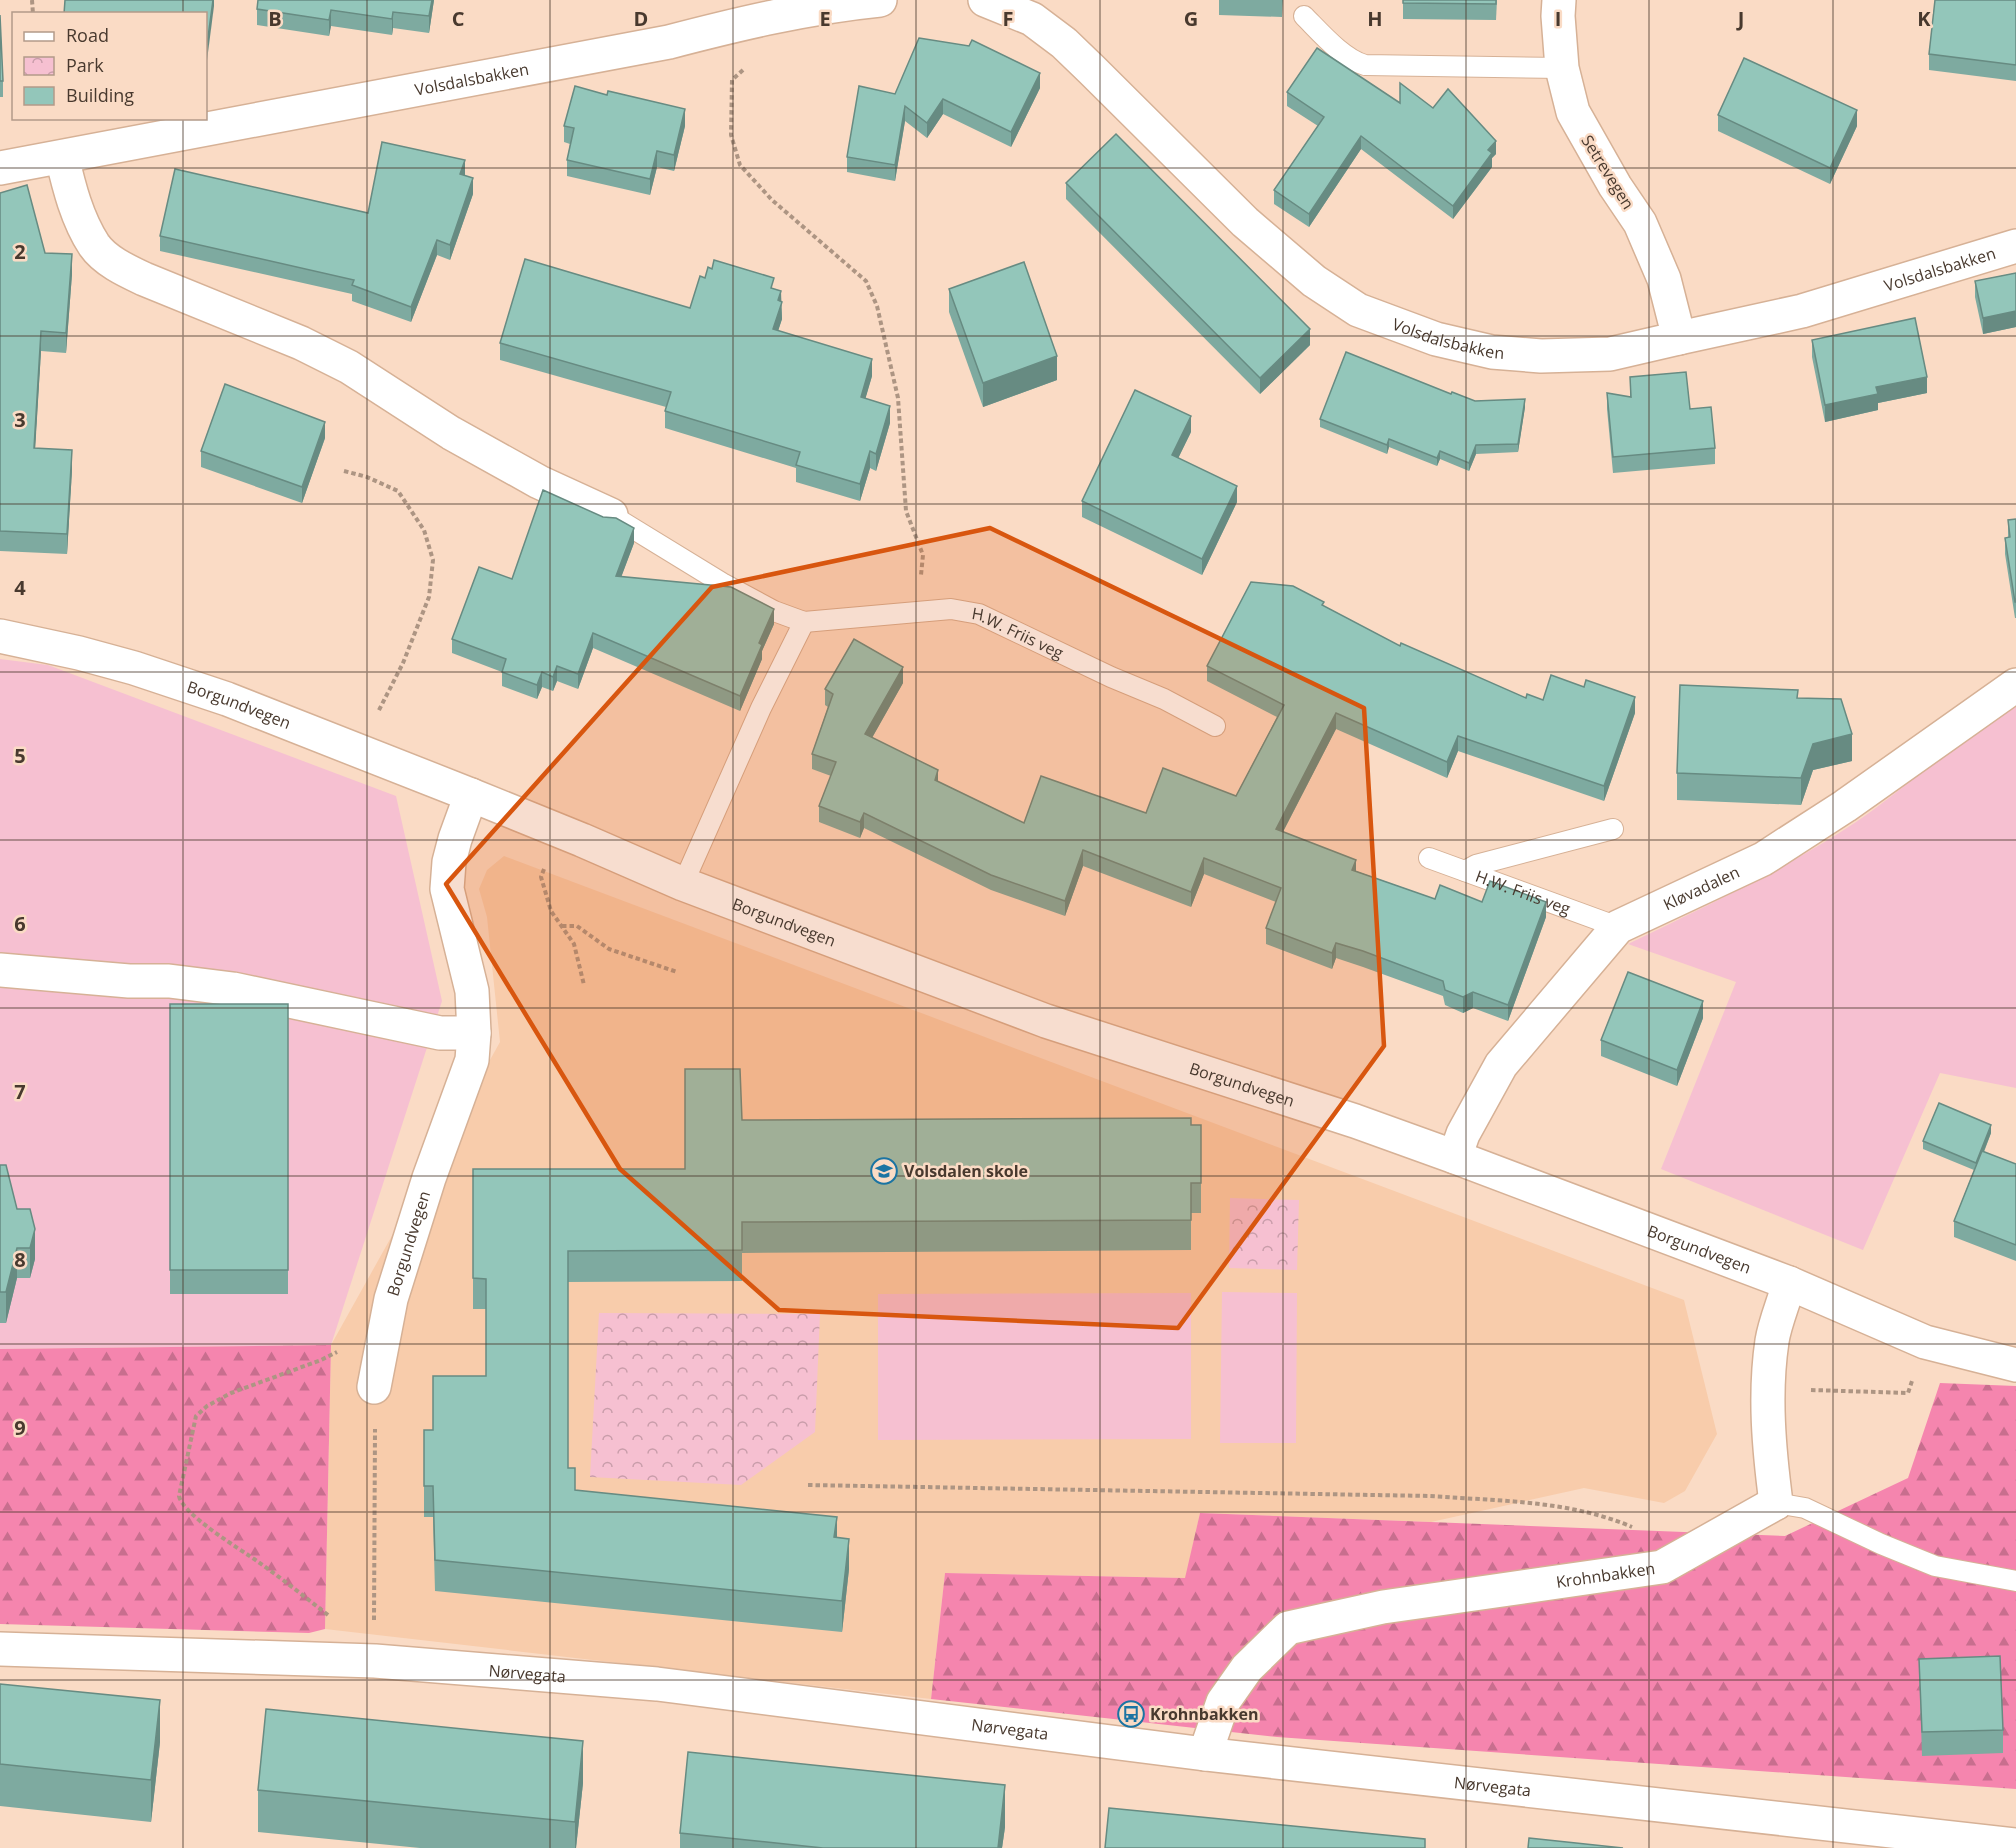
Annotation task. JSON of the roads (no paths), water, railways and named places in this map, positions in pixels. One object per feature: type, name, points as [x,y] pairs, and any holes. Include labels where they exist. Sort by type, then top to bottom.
[{"type":"street","name":"Volsdalsbakken","points":[[0,168],[669,42],[718,29],[843,4],[880,0]]},
{"type":"street","name":"Volsdalsbakken","points":[[985,0],[1032,20],[1064,43],[1245,222],[1314,281],[1358,310],[1436,339],[1502,352],[1541,356],[1610,354],[1802,311],[2016,246]]},
{"type":"street","name":"Setrevegen","points":[[1558,0],[1562,68],[1573,112],[1615,186],[1640,223],[1664,279],[1679,339]]},
{"type":"street","points":[[62,157],[74,204],[94,245],[124,269],[301,343],[348,367],[451,433],[539,482],[611,515]]},
{"type":"street","name":"Borgundvegen","points":[[0,636],[80,652],[228,699],[582,840],[683,884],[1046,1021],[1355,1121],[1455,1156],[1789,1283],[1925,1342],[2016,1365]]},
{"type":"street","name":"Kløvadalen","points":[[1455,1156],[1463,1134],[1501,1065],[1618,927],[1763,859],[1845,806],[2016,685]]},
{"type":"street","name":"Borgundvegen","points":[[374,1387],[394,1288],[429,1178],[472,1060],[474,1033],[472,991],[447,888],[449,862],[471,795]]},
{"type":"street","points":[[0,970],[118,980],[169,981],[233,989],[440,1033],[474,1033]]},
{"type":"street","points":[[1776,1503],[1768,1435],[1768,1388],[1772,1339],[1789,1283]]},
{"type":"street","name":"Krohnbakken","points":[[1205,1754],[1223,1702],[1247,1668],[1288,1628],[1383,1607],[1662,1567],[1776,1503]]},
{"type":"street","name":"Nørvegata","points":[[0,1649],[375,1661],[657,1684],[1205,1754],[2016,1845]]},
{"type":"lane","points":[[1304,16],[1332,43],[1358,63],[1365,65],[1562,68]]},
{"type":"lane","name":"H.W. Friis veg","points":[[611,515],[722,583],[774,611],[804,622],[951,609],[980,614],[1112,677],[1164,699],[1215,726]]},
{"type":"lane","points":[[683,884],[761,708],[804,622]]},
{"type":"lane","points":[[1465,871],[1476,865],[1613,828]]},
{"type":"lane","name":"H.W. Friis veg","points":[[1429,858],[1618,927]]},
{"type":"lane","points":[[1776,1503],[1805,1508],[1881,1544],[1935,1566],[2016,1581]]},
{"type":"place","name":"Volsdalen skole","points":[[884,1171]]},
{"type":"place","name":"Krohnbakken","points":[[1131,1714]]}]
